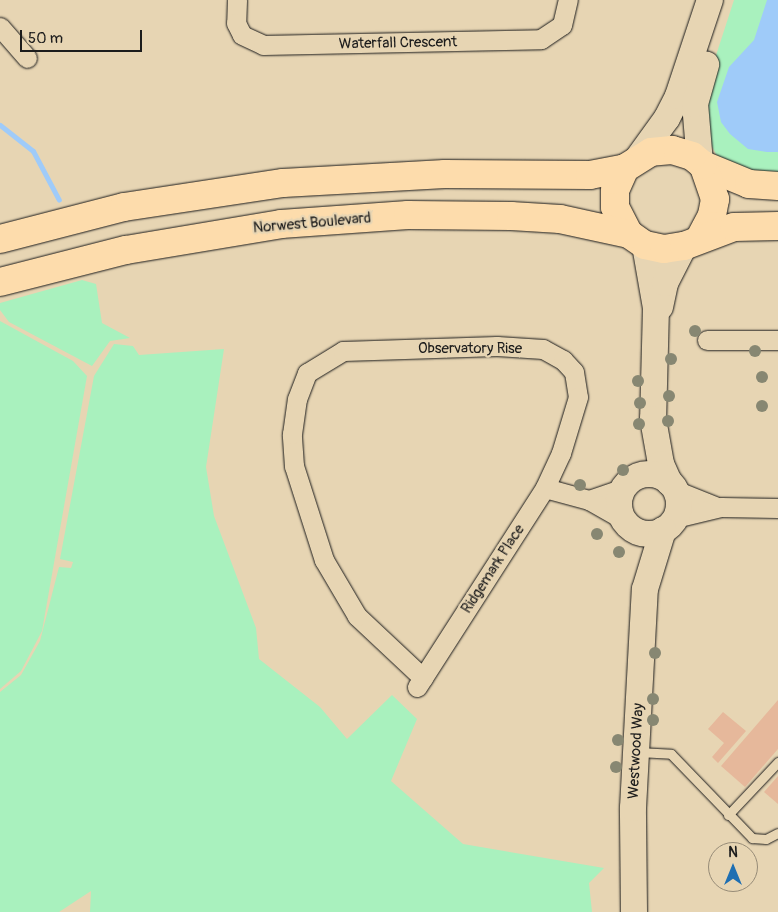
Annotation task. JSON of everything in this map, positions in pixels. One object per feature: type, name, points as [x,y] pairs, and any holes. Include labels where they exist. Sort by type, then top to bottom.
[{"type":"main road","points":[[0,239],[45,225],[107,211],[283,183],[445,174],[590,175],[672,150],[749,184],[778,186]]},
{"type":"main road","points":[[631,163],[615,190],[615,207],[637,240],[664,249],[692,242],[734,227],[778,226]]},
{"type":"main road","points":[[692,242],[712,216],[715,199],[701,164]]},
{"type":"main road","name":"Norwest Boulevard","points":[[0,282],[126,250],[281,224],[408,215],[560,219],[637,240]]},
{"type":"street","name":"Waterfall Crescent","points":[[237,0],[236,24],[242,35],[263,46],[528,41],[553,34],[562,25],[568,0]]},
{"type":"street","points":[[631,163],[668,118],[678,96],[710,0]]},
{"type":"street","points":[[701,164],[695,104],[727,0]]},
{"type":"street","points":[[0,27],[27,58]]},
{"type":"street","points":[[629,525],[619,508],[627,484],[644,454],[653,419],[656,337],[656,308],[637,240]]},
{"type":"street","points":[[656,337],[665,282],[692,242]]},
{"type":"street","points":[[707,340],[778,340]]},
{"type":"street","name":"Observatory Rise","points":[[420,683],[357,616],[324,560],[294,466],[292,434],[297,399],[307,374],[326,359],[343,351],[497,346],[543,349],[563,360],[574,372],[578,397],[561,453],[544,488]]},
{"type":"street","points":[[653,419],[660,457],[679,504],[669,524]]},
{"type":"street","points":[[589,500],[646,474],[672,486],[698,502],[721,507],[778,508]]},
{"type":"street","points":[[544,488],[589,500],[629,525],[648,533],[721,507]]},
{"type":"street","name":"Ridgemark Place","points":[[420,683],[544,488]]},
{"type":"street","name":"Westwood Way","points":[[634,912],[636,752],[645,589],[669,524]]},
{"type":"street","name":"Westwood Way","points":[[629,525],[645,589]]},
{"type":"lane","points":[[636,752],[671,754],[752,838],[766,839],[778,833]]},
{"type":"lane","points":[[728,815],[778,762]]},
{"type":"green space","points":[[734,0],[778,0],[778,177],[763,177],[719,160],[704,131],[707,83]]},
{"type":"green space","points":[[82,280],[96,284],[102,323],[130,338],[110,341],[92,366],[9,322],[0,310],[0,303]]},
{"type":"green space","points":[[0,321],[73,361],[87,376],[42,631],[21,671],[0,689]]},
{"type":"green space","points":[[114,344],[133,346],[139,355],[224,349],[206,467],[214,516],[256,628],[259,659],[320,707],[347,739],[392,695],[417,719],[391,781],[463,844],[604,868],[589,883],[592,912],[90,912],[91,891],[59,912],[0,912],[0,692],[21,675],[40,641],[59,567],[71,568],[73,562],[60,559],[94,376]]},
{"type":"water","points":[[767,0],[778,0],[778,152],[748,149],[730,134],[721,122],[717,102],[729,67],[754,40]]},
{"type":"building","points":[[778,700],[778,749],[745,787],[721,766]]},
{"type":"building","points":[[723,712],[746,731],[718,763],[712,757],[724,743],[708,729]]},
{"type":"building","points":[[778,776],[778,804],[764,792]]},
{"type":"waterway","points":[[0,125],[33,151],[59,200]]}]
